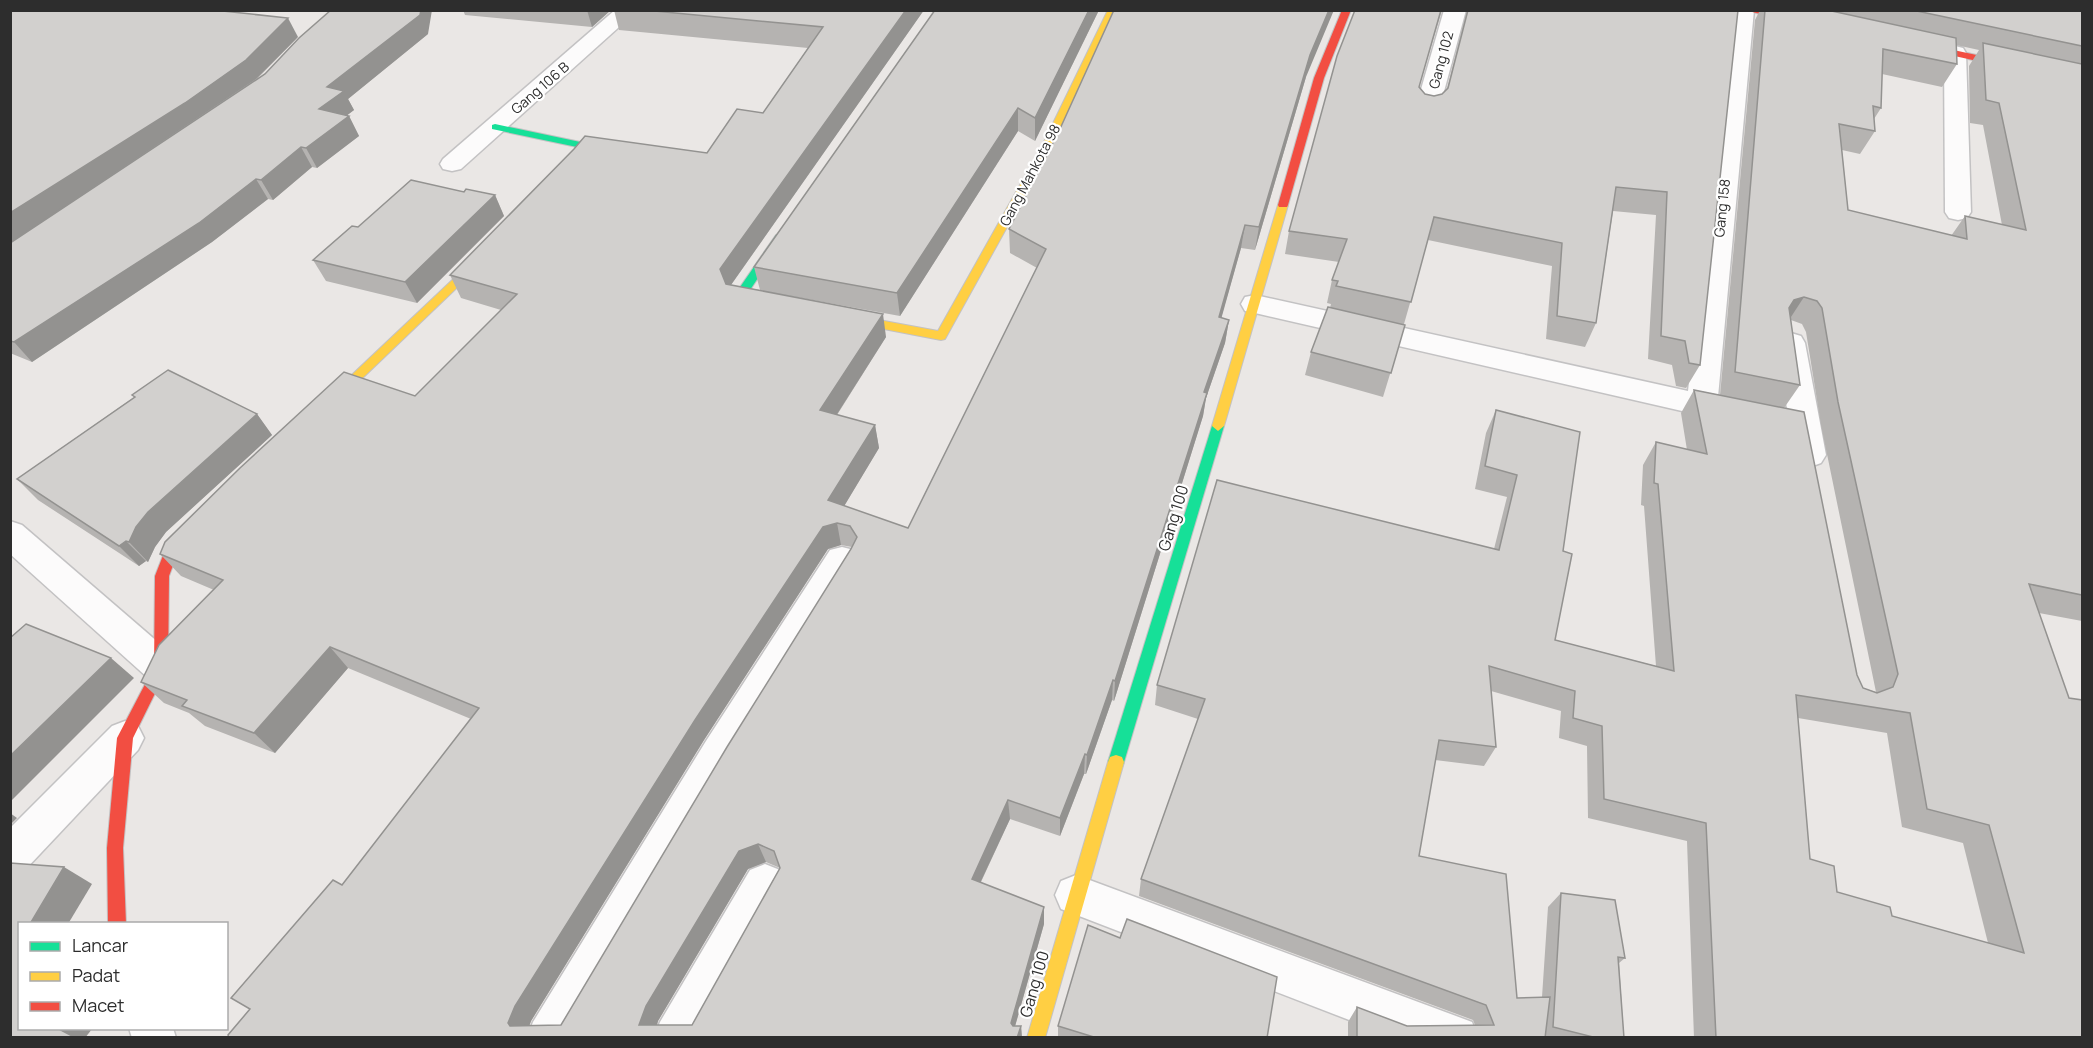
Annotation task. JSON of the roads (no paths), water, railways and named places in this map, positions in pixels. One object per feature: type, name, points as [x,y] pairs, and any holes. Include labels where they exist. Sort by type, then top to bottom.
[{"type":"main road","name":"Gang Mahkota 98","points":[[825,314],[941,336],[1048,144],[1113,10]]},
{"type":"main road","name":"Gang 100","points":[[1036,1038],[1076,895],[1255,304],[1319,78],[1347,10]]},
{"type":"main road","points":[[1748,10],[1811,23]]},
{"type":"main road","points":[[1899,41],[2082,81]]},
{"type":"main road","points":[[495,127],[583,147],[580,156],[548,191]]},
{"type":"main road","points":[[785,229],[742,293],[743,299],[790,308]]},
{"type":"main road","points":[[313,418],[457,284],[498,242]]},
{"type":"main road","points":[[117,922],[115,848],[125,738],[161,666],[162,576],[170,557],[180,543],[204,519]]},
{"type":"street","name":"Gang 106 B","points":[[452,164],[628,10]]},
{"type":"street","name":"Gang 102","points":[[1427,110],[1455,10]]},
{"type":"street","name":"Gang 158","points":[[1702,405],[1743,10]]},
{"type":"street","points":[[1955,52],[1958,212]]},
{"type":"street","points":[[1255,304],[1782,421]]},
{"type":"street","points":[[1790,332],[1782,421],[1815,482]]},
{"type":"street","points":[[10,534],[161,666]]},
{"type":"street","points":[[549,1038],[720,753],[842,560]]},
{"type":"street","points":[[10,857],[125,738]]},
{"type":"street","points":[[676,1038],[765,884]]},
{"type":"street","points":[[1076,895],[1456,1038]]}]
